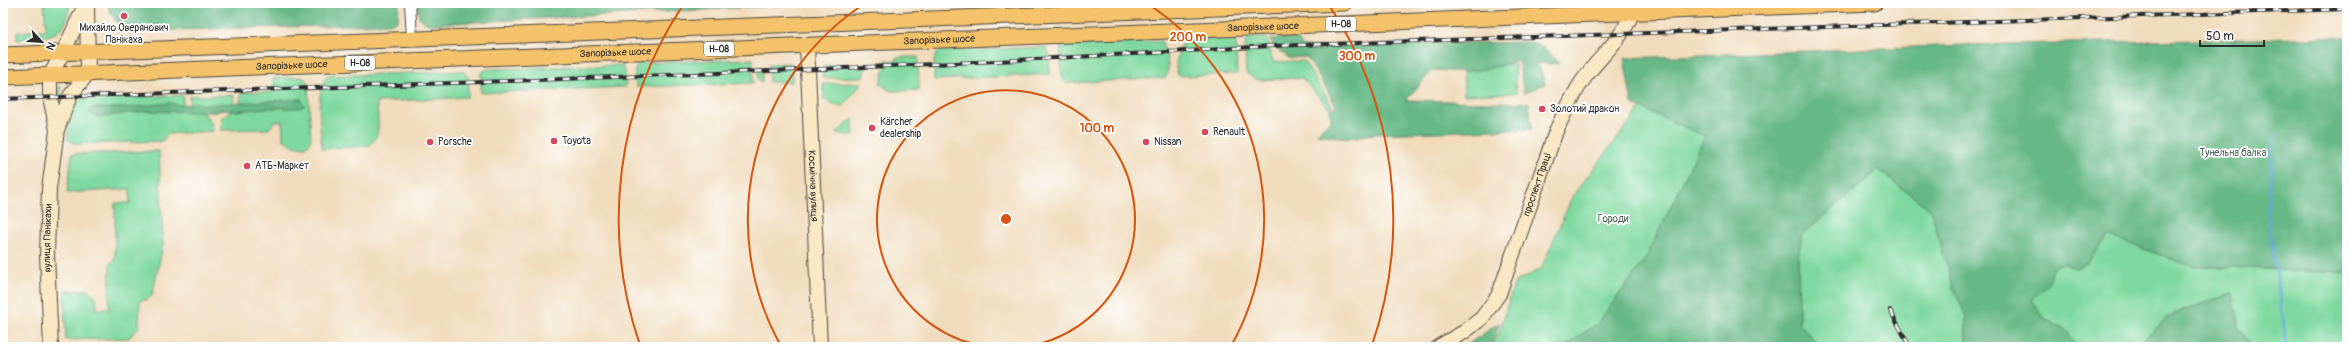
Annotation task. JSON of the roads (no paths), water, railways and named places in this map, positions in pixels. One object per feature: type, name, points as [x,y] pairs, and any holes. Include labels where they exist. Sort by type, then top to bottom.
[{"type":"main road","name":"Запорізьке шосе","points":[[3,55],[1345,3]]},
{"type":"main road","name":"Запорізьке шосе","points":[[3,77],[88,72],[807,46],[1316,25],[1631,8],[1875,3]]},
{"type":"main road","points":[[1315,4],[1316,25]]},
{"type":"main road","name":"Космічна вулиця","points":[[805,24],[807,46]]},
{"type":"street","points":[[87,3],[88,72]]},
{"type":"street","points":[[50,75],[63,53],[87,3]]},
{"type":"street","points":[[410,3],[412,39]]},
{"type":"street","name":"проспект Праці","points":[[1438,347],[1478,322],[1499,294],[1561,119],[1583,80],[1623,33],[1631,8]]},
{"type":"street","name":"Космічна вулиця","points":[[807,46],[820,347]]},
{"type":"street","name":"вулиця Панікахи","points":[[51,347],[47,225],[49,189],[57,130],[70,96],[88,72]]},
{"type":"street","name":"вулиця Панікахи","points":[[50,75],[50,97],[57,130]]},
{"type":"waterway","points":[[2274,134],[2268,215],[2287,347]]},
{"type":"railway","points":[[3,99],[796,70],[1271,46],[2347,9]]},
{"type":"railway","points":[[1890,310],[1910,347]]},
{"type":"place","name":"Михайло Оверянович Панікаха","points":[[124,16]]},
{"type":"place","name":"Золотий дракон","points":[[1542,109]]},
{"type":"place","name":"Kärcher dealership","points":[[872,128]]},
{"type":"place","name":"Renault","points":[[1205,132]]},
{"type":"place","name":"Toyota","points":[[554,141]]},
{"type":"place","name":"Porsche","points":[[430,142]]},
{"type":"place","name":"Nissan","points":[[1146,142]]},
{"type":"place","name":"АТБ-Маркет","points":[[247,166]]},
{"type":"park label","name":"Тунельна балка","points":[[2233,153]]},
{"type":"park label","name":"Городи","points":[[1613,219]]}]
